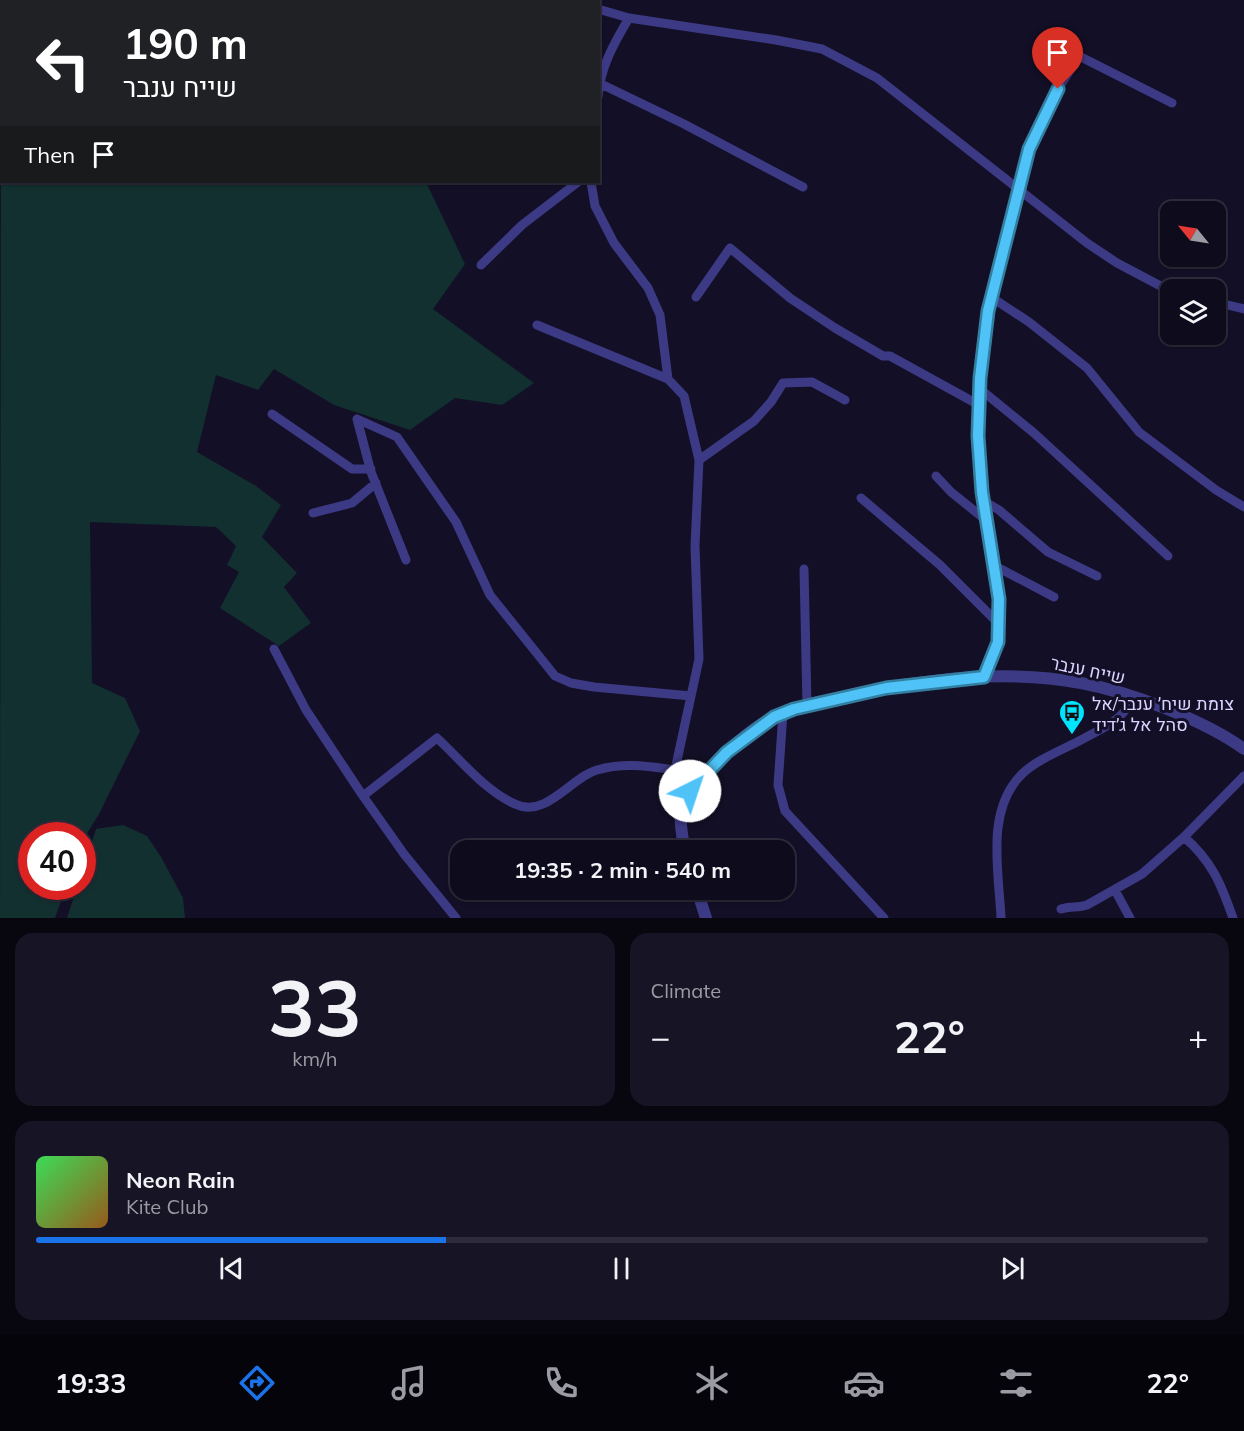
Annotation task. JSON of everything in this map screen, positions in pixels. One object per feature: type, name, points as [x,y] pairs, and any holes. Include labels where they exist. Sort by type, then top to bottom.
[{"type":"street","points":[[600,10],[629,18],[822,49],[877,78],[1087,243],[1117,263],[1160,286]]},
{"type":"street","points":[[600,80],[611,50],[629,18]]},
{"type":"street","points":[[984,677],[998,642],[999,599],[984,501],[978,436],[980,389],[991,297],[1029,149],[1058,89],[1079,56],[1172,103]]},
{"type":"street","points":[[600,83],[684,124],[803,188]]},
{"type":"street","points":[[481,265],[522,225],[577,183]]},
{"type":"street","points":[[591,183],[595,206],[614,243],[648,288],[660,315],[668,379]]},
{"type":"street","points":[[696,297],[730,248],[790,298],[835,328],[883,356],[890,356],[979,405]]},
{"type":"street","points":[[991,297],[1029,322],[1086,368],[1139,432],[1216,490],[1244,507]]},
{"type":"street","points":[[1226,305],[1244,309]]},
{"type":"street","points":[[537,325],[668,379],[684,396],[699,460],[695,546],[699,659],[675,770],[672,795],[682,806],[680,820],[683,840]]},
{"type":"street","points":[[699,460],[754,421],[771,402],[783,383],[812,382],[845,400]]},
{"type":"street","points":[[980,389],[1035,433],[1168,556]]},
{"type":"street","points":[[272,414],[352,469],[370,469]]},
{"type":"street","points":[[406,560],[370,469],[357,419],[397,437],[456,522],[490,595],[555,676],[571,683],[594,687],[691,696]]},
{"type":"street","points":[[936,476],[951,492],[987,521]]},
{"type":"street","points":[[313,513],[352,503],[376,483]]},
{"type":"street","points":[[861,498],[940,565],[998,623]]},
{"type":"street","points":[[984,501],[999,510],[1048,552],[1097,576]]},
{"type":"street","points":[[995,566],[1054,597]]},
{"type":"street","points":[[804,569],[807,705]]},
{"type":"street","points":[[274,649],[306,710],[363,796],[404,854],[456,918]]},
{"type":"street","name":"שייח ענבר","points":[[682,806],[695,785],[727,752],[758,727],[783,713],[807,705],[886,688],[984,677],[1013,676],[1080,683],[1134,698],[1191,720],[1224,736],[1244,749]]},
{"type":"street","points":[[1001,918],[997,835],[998,818],[1007,793],[1023,773],[1032,766],[1119,719],[1134,698]]},
{"type":"street","points":[[783,713],[778,785],[785,811],[884,918]]},
{"type":"street","points":[[363,796],[437,738],[493,790],[516,805],[539,806],[593,771],[619,765],[675,770]]},
{"type":"street","points":[[1061,909],[1087,905],[1142,874],[1184,837],[1244,776]]},
{"type":"street","points":[[1184,837],[1208,860],[1219,878],[1233,918]]},
{"type":"street","points":[[1115,890],[1130,918]]},
{"type":"street","points":[[700,900],[706,918]]},
{"type":"green space","points":[[1,183],[426,183],[465,264],[433,309],[534,383],[502,405],[455,398],[410,430],[334,405],[274,369],[258,390],[216,375],[197,452],[256,486],[281,505],[262,537],[297,573],[284,587],[311,623],[279,646],[220,608],[239,572],[227,565],[236,546],[216,527],[90,522],[92,683],[125,698],[140,731],[94,822],[18,822],[18,900],[61,900],[55,918],[0,918]]},
{"type":"green space","points":[[123,825],[147,836],[183,898],[185,918],[67,918],[73,900],[96,900],[96,829]]},
{"type":"place","name":"צומת שיח׳ ענבר/אל סהל אל ג׳דיד","points":[[1072,736]]},
{"type":"route","points":[[690,791],[727,752],[758,727],[794,709],[886,688],[984,677],[998,642],[999,599],[982,492],[978,436],[980,378],[988,311],[1029,149],[1058,89]]}]
